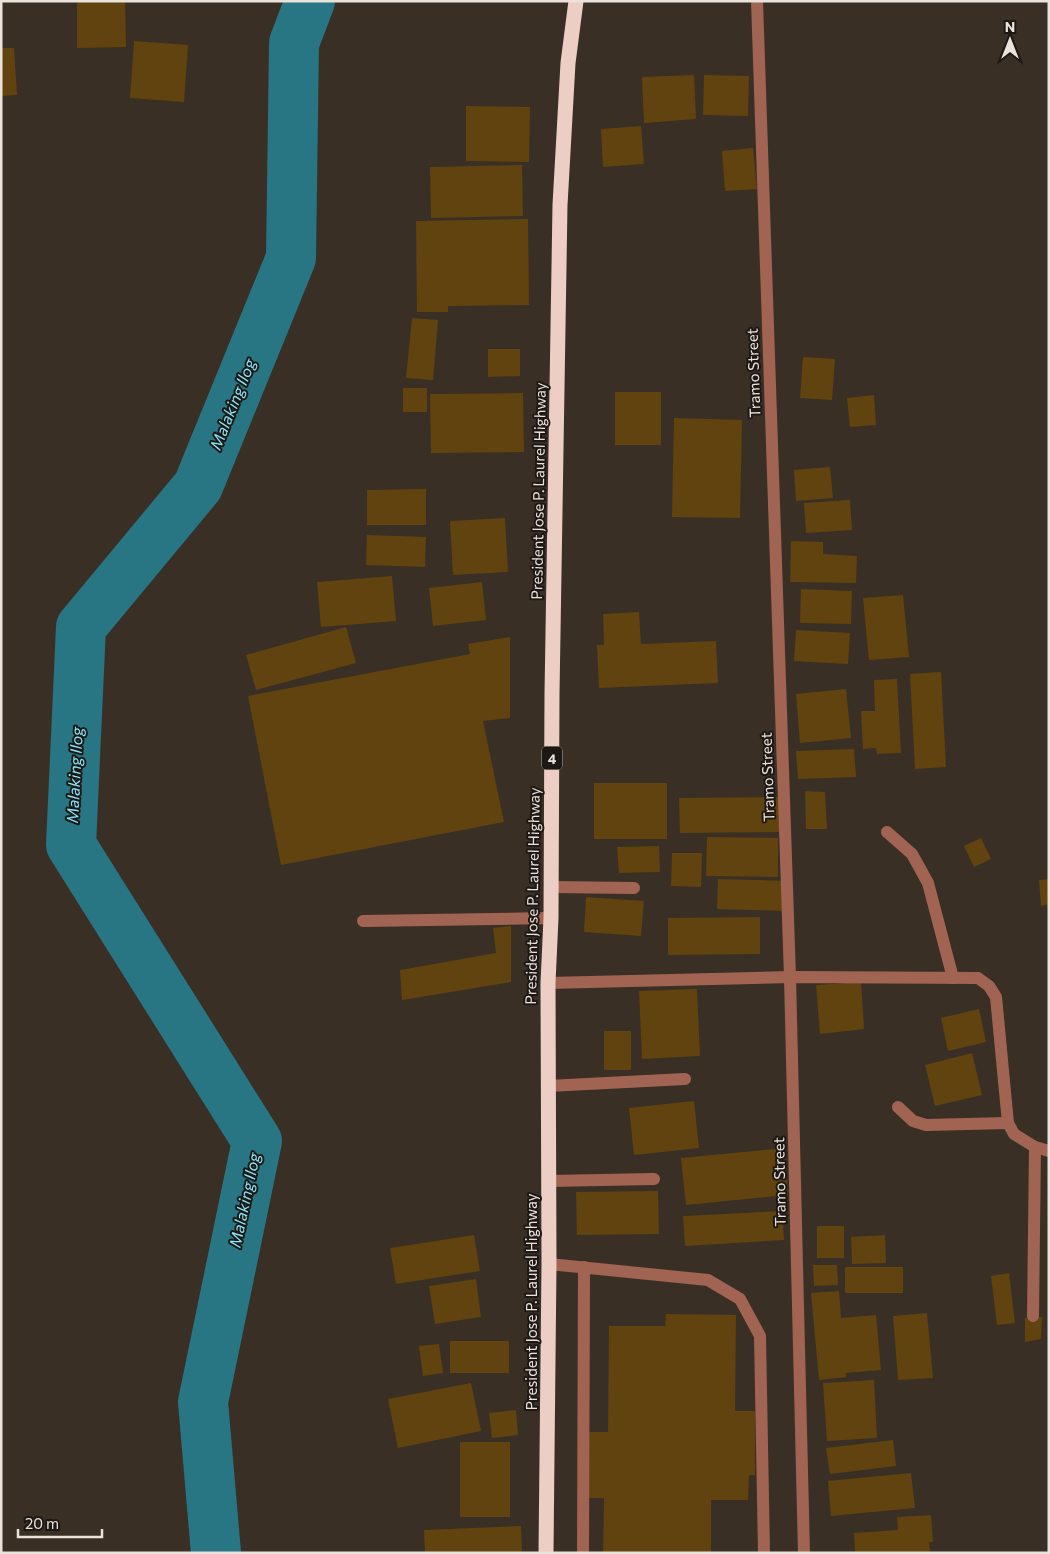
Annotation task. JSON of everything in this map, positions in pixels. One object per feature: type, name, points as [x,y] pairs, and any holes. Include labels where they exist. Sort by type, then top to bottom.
[{"type":"highway","name":"President Jose P. Laurel Highway","points":[[546,1553],[549,1264],[548,983],[551,918],[552,684],[560,205],[568,63],[576,1]]},
{"type":"street","name":"Tramo Street","points":[[757,1],[790,977],[804,1553]]},
{"type":"street","points":[[887,832],[912,854],[928,883],[953,978]]},
{"type":"street","points":[[551,886],[634,888]]},
{"type":"street","points":[[363,920],[551,918]]},
{"type":"street","points":[[548,983],[790,977],[978,978],[989,986],[996,997],[1008,1122],[1014,1134],[1035,1147],[1049,1151]]},
{"type":"street","points":[[548,1086],[684,1079]]},
{"type":"street","points":[[898,1107],[913,1121],[926,1125],[1008,1122]]},
{"type":"street","points":[[1033,1316],[1035,1147]]},
{"type":"street","points":[[548,1181],[654,1179]]},
{"type":"street","points":[[549,1264],[708,1280],[740,1299],[760,1336],[764,1553]]},
{"type":"street","points":[[583,1553],[584,1267]]},
{"type":"building","points":[[125,1],[126,47],[77,48],[77,2]]},
{"type":"building","points":[[134,41],[188,45],[184,102],[130,98]]},
{"type":"building","points":[[1,48],[14,48],[17,95],[1,96]]},
{"type":"building","points":[[694,75],[696,119],[644,123],[642,77]]},
{"type":"building","points":[[704,75],[749,76],[748,116],[703,115]]},
{"type":"building","points":[[466,106],[530,107],[529,162],[466,161]]},
{"type":"building","points":[[641,126],[644,164],[603,167],[601,129]]},
{"type":"building","points":[[753,148],[757,189],[725,191],[722,151]]},
{"type":"building","points":[[522,165],[523,216],[431,218],[430,167]]},
{"type":"building","points":[[528,219],[529,305],[448,306],[448,312],[417,312],[416,221]]},
{"type":"building","points":[[412,318],[438,320],[433,380],[406,378]]},
{"type":"building","points":[[488,349],[520,349],[520,376],[488,377]]},
{"type":"building","points":[[803,357],[835,359],[832,400],[800,398]]},
{"type":"building","points":[[403,388],[427,388],[427,412],[403,412]]},
{"type":"building","points":[[615,392],[661,392],[661,445],[615,445]]},
{"type":"building","points":[[523,393],[524,452],[431,453],[430,394]]},
{"type":"building","points":[[874,395],[876,425],[850,427],[847,398]]},
{"type":"building","points":[[674,418],[742,420],[740,518],[672,517]]},
{"type":"building","points":[[830,467],[833,498],[796,501],[794,470]]},
{"type":"building","points":[[426,489],[426,525],[367,525],[367,490]]},
{"type":"building","points":[[850,500],[852,530],[806,533],[804,503]]},
{"type":"building","points":[[505,518],[508,572],[453,575],[450,521]]},
{"type":"building","points":[[367,535],[426,537],[425,567],[366,565]]},
{"type":"building","points":[[791,541],[823,542],[823,554],[857,556],[856,583],[790,582]]},
{"type":"building","points":[[392,576],[396,621],[321,627],[317,582]]},
{"type":"building","points":[[482,582],[486,620],[433,626],[429,588]]},
{"type":"building","points":[[801,589],[852,591],[851,624],[800,623]]},
{"type":"building","points":[[903,595],[909,657],[869,660],[863,598]]},
{"type":"building","points":[[639,612],[641,644],[716,641],[718,683],[599,688],[597,645],[604,645],[603,614]]},
{"type":"building","points":[[346,627],[356,663],[256,690],[246,655]]},
{"type":"building","points":[[796,630],[850,633],[848,664],[794,661]]},
{"type":"building","points":[[510,637],[510,718],[483,721],[504,822],[281,865],[248,696],[470,654],[468,644]]},
{"type":"building","points":[[941,672],[946,767],[915,769],[910,674]]},
{"type":"building","points":[[897,679],[901,753],[877,754],[876,748],[863,749],[861,711],[875,711],[874,680]]},
{"type":"building","points":[[846,689],[851,738],[800,743],[796,694]]},
{"type":"building","points":[[854,749],[856,777],[798,779],[796,751]]},
{"type":"building","points":[[594,783],[667,783],[667,839],[594,839]]},
{"type":"building","points":[[805,791],[825,792],[827,829],[806,829]]},
{"type":"building","points":[[781,797],[782,832],[680,833],[679,798]]},
{"type":"building","points":[[707,837],[778,838],[778,877],[706,876]]},
{"type":"building","points":[[981,838],[991,859],[974,867],[964,846]]},
{"type":"building","points":[[659,846],[660,872],[619,873],[617,847]]},
{"type":"building","points":[[672,853],[702,853],[701,887],[671,886]]},
{"type":"building","points":[[718,879],[785,881],[784,911],[717,909]]},
{"type":"building","points":[[1049,879],[1049,904],[1041,906],[1039,880]]},
{"type":"building","points":[[586,897],[644,901],[641,936],[584,932]]},
{"type":"building","points":[[760,917],[760,954],[668,955],[668,918]]},
{"type":"building","points":[[511,926],[511,982],[402,1000],[400,970],[496,953],[493,928]]},
{"type":"building","points":[[861,982],[864,1029],[820,1034],[816,985]]},
{"type":"building","points":[[697,989],[700,1056],[642,1059],[639,991]]},
{"type":"building","points":[[979,1009],[986,1042],[948,1051],[941,1018]]},
{"type":"building","points":[[604,1031],[631,1031],[631,1070],[604,1070]]},
{"type":"building","points":[[972,1053],[982,1095],[935,1106],[925,1065]]},
{"type":"building","points":[[694,1101],[699,1148],[634,1155],[629,1108]]},
{"type":"building","points":[[784,1148],[788,1195],[686,1205],[681,1158]]},
{"type":"building","points":[[658,1191],[659,1234],[577,1235],[576,1192]]},
{"type":"building","points":[[782,1211],[784,1240],[685,1246],[683,1216]]},
{"type":"building","points":[[817,1226],[844,1226],[844,1258],[817,1258]]},
{"type":"building","points":[[474,1235],[480,1271],[396,1284],[390,1248]]},
{"type":"building","points":[[885,1235],[886,1263],[852,1264],[851,1237]]},
{"type":"building","points":[[813,1265],[837,1265],[838,1285],[814,1286]]},
{"type":"building","points":[[845,1267],[903,1267],[903,1293],[845,1293]]},
{"type":"building","points":[[1009,1273],[1015,1323],[997,1325],[991,1276]]},
{"type":"building","points":[[476,1279],[481,1317],[435,1324],[429,1286]]},
{"type":"building","points":[[839,1291],[841,1318],[876,1315],[881,1370],[846,1373],[846,1377],[819,1380],[811,1293]]},
{"type":"building","points":[[927,1313],[933,1378],[898,1380],[893,1316]]},
{"type":"building","points":[[666,1314],[736,1315],[735,1411],[755,1411],[755,1475],[749,1475],[748,1500],[711,1500],[711,1553],[603,1553],[604,1498],[584,1498],[585,1432],[608,1432],[609,1326],[665,1326]]},
{"type":"building","points":[[1042,1317],[1041,1339],[1025,1342],[1025,1318]]},
{"type":"building","points":[[450,1341],[509,1341],[509,1373],[450,1373]]},
{"type":"building","points":[[439,1344],[443,1373],[423,1376],[419,1346]]},
{"type":"building","points":[[874,1380],[877,1438],[827,1441],[823,1383]]},
{"type":"building","points":[[471,1383],[481,1431],[398,1448],[388,1399]]},
{"type":"building","points":[[516,1410],[518,1435],[492,1438],[489,1413]]},
{"type":"building","points":[[893,1440],[896,1466],[830,1474],[826,1448]]},
{"type":"building","points":[[460,1442],[510,1442],[510,1517],[460,1517]]},
{"type":"building","points":[[911,1473],[915,1508],[831,1516],[828,1481]]},
{"type":"building","points":[[931,1515],[933,1542],[929,1542],[930,1553],[855,1553],[854,1533],[898,1530],[897,1517]]},
{"type":"building","points":[[521,1526],[522,1553],[425,1553],[424,1530]]},
{"type":"waterway","name":"Malaking Ilog","points":[[216,1553],[203,1402],[257,1141],[71,845],[81,627],[198,486],[291,258],[294,43],[310,1]]}]
